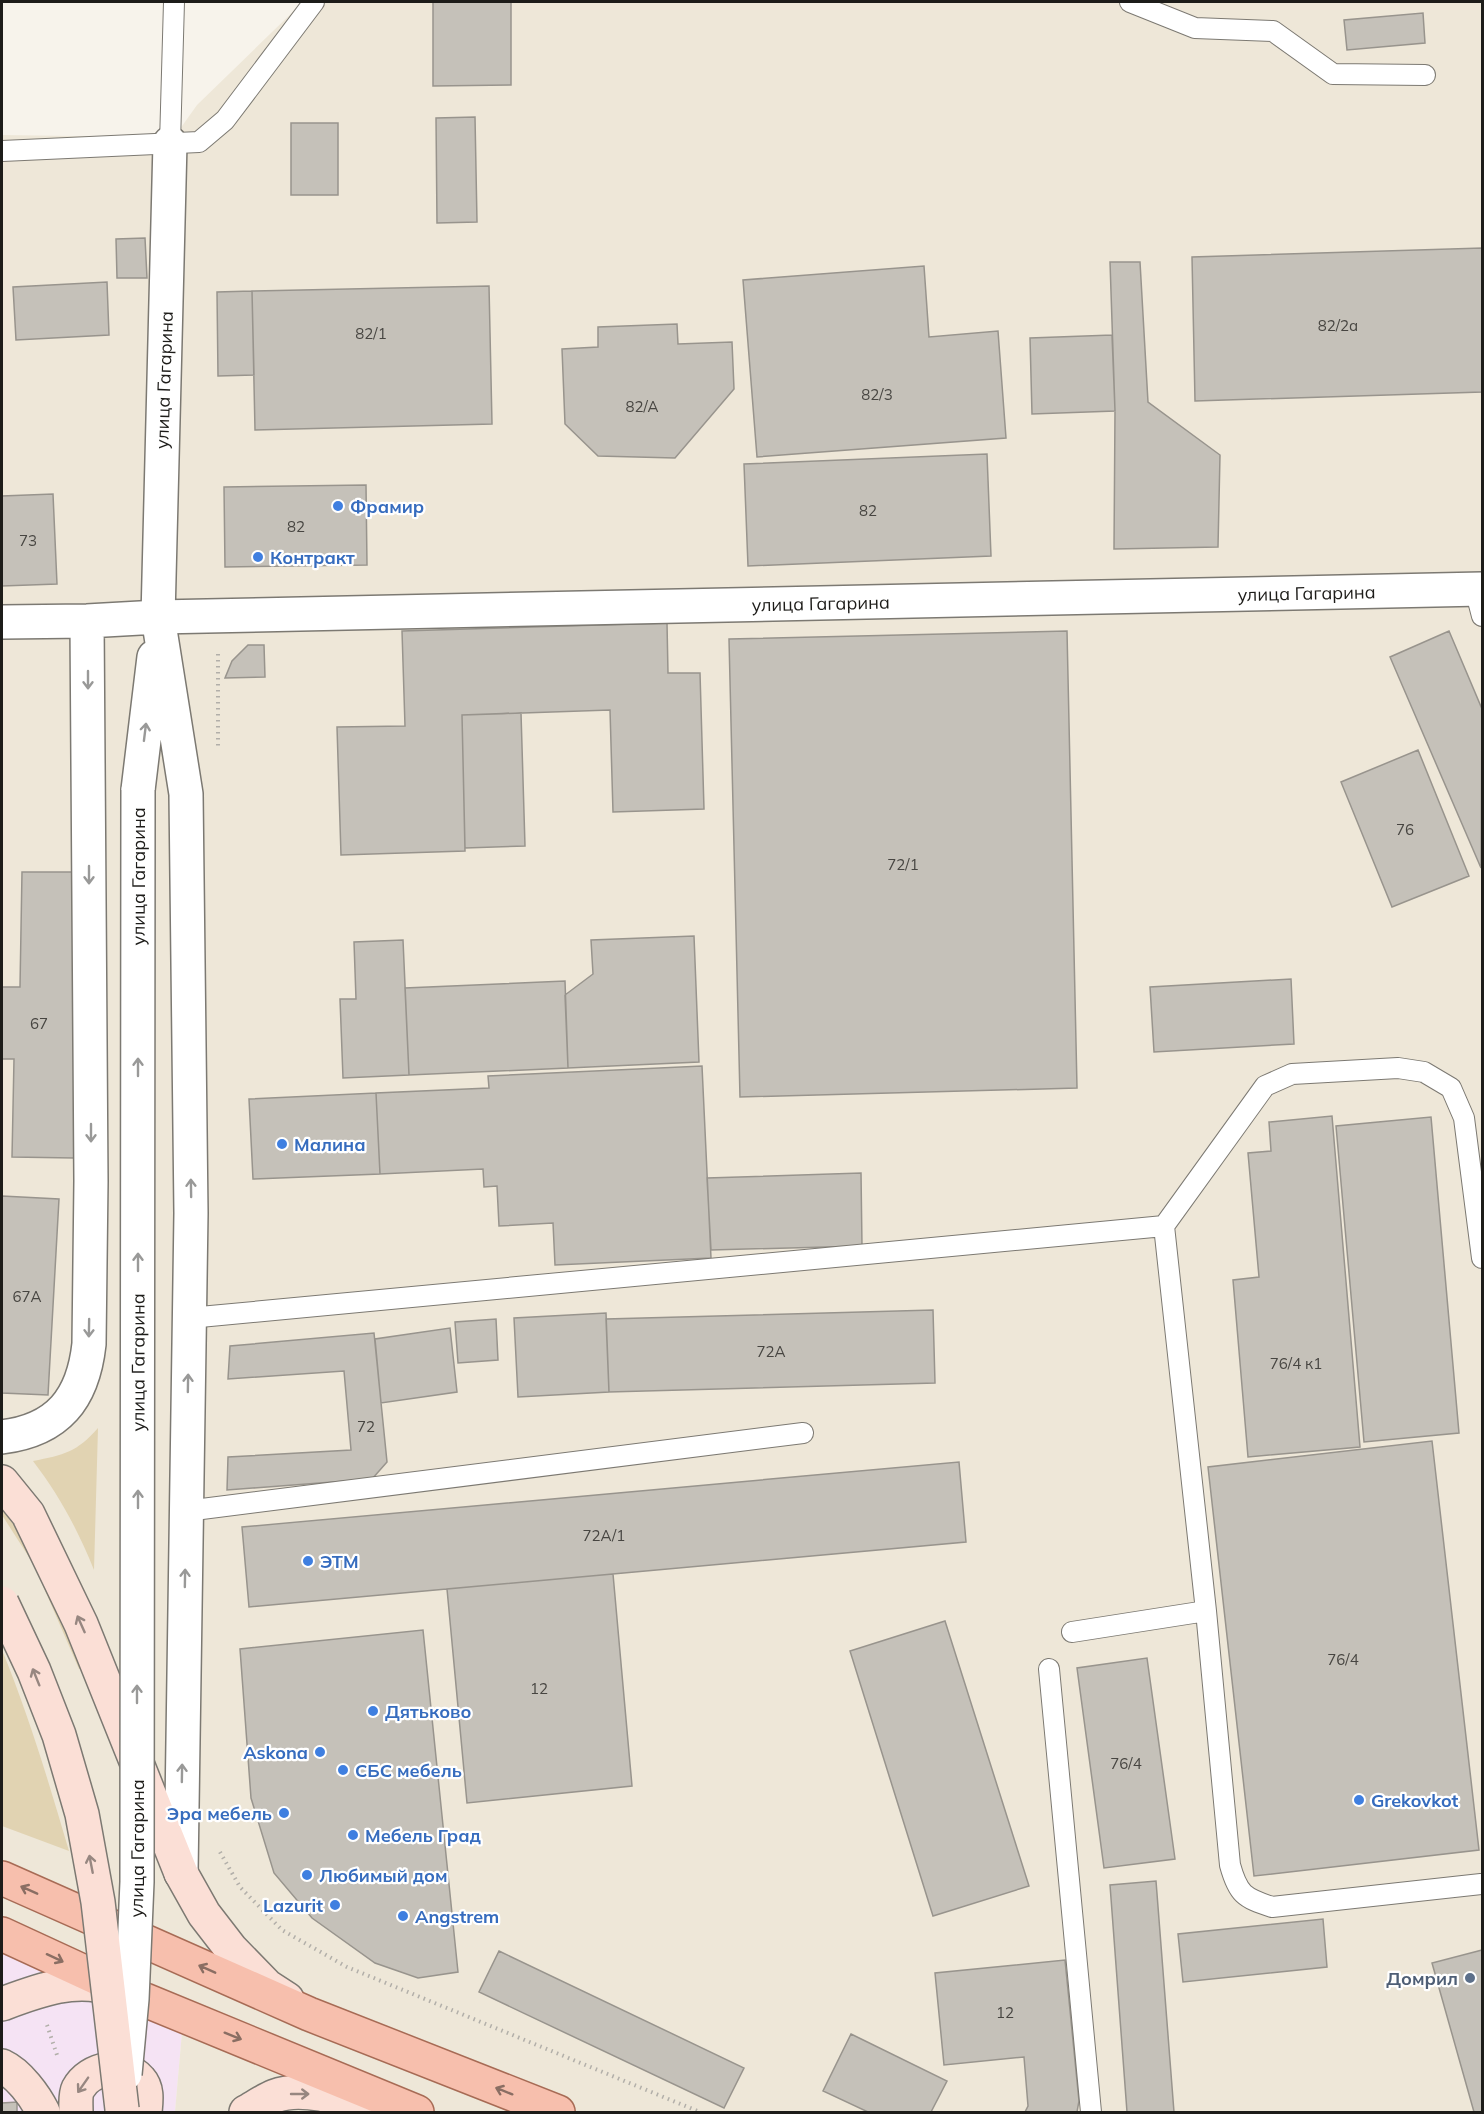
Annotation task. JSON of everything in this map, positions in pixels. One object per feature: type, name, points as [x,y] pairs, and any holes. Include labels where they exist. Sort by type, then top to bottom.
[{"type":"main road","points":[[2,1482],[28,1515],[81,1624],[180,1873],[204,1914],[231,1949],[267,1986],[309,2013]]},
{"type":"main road","points":[[2,1603],[34,1671],[59,1735],[82,1814],[98,1902],[129,2111]]},
{"type":"main road","points":[[2,1878],[309,2013],[558,2112]]},
{"type":"main road","points":[[2,1934],[145,2000],[417,2112]]},
{"type":"main road","points":[[2,2004],[67,1984],[87,1983],[104,1986],[145,2000]]},
{"type":"main road","points":[[2,2066],[9,2069],[37,2100],[43,2112]]},
{"type":"main road","points":[[76,2112],[77,2091],[94,2073],[104,2070],[122,2070],[140,2080],[146,2091],[129,2111]]},
{"type":"main road","points":[[246,2112],[275,2096],[301,2092],[329,2096],[385,2112]]},
{"type":"street","name":"улица Гагарина","points":[[129,2111],[137,1882],[138,790],[158,616],[170,143]]},
{"type":"street","name":"улица Гагарина","points":[[158,616],[1480,598]]},
{"type":"street","points":[[2,622],[87,621],[158,616],[186,795],[191,1213],[180,1873]]},
{"type":"street","points":[[2,1437],[41,1428],[65,1408],[76,1391],[86,1367],[89,1344],[91,1181],[87,621]]},
{"type":"lane","points":[[170,143],[174,2]]},
{"type":"lane","points":[[2,152],[199,142],[225,120],[314,2]]},
{"type":"lane","points":[[1130,2],[1195,28],[1273,31],[1333,74],[1425,75]]},
{"type":"lane","points":[[1481,1884],[1272,1907],[1250,1900],[1236,1884],[1230,1865],[1206,1611],[1164,1226],[1265,1086],[1292,1074],[1398,1068],[1424,1072],[1451,1088],[1464,1118],[1482,1258]]},
{"type":"lane","points":[[189,1318],[1164,1226]]},
{"type":"lane","points":[[186,1511],[803,1433]]},
{"type":"lane","points":[[1072,1632],[1206,1611]]},
{"type":"lane","points":[[1049,1669],[1091,2112]]},
{"type":"path","points":[[240,1887],[282,1930],[347,1967],[700,2112]]},
{"type":"shaded area","points":[[303,2],[1482,2],[1482,2112],[175,2112],[185,1998],[2,1918],[2,135],[144,137],[170,143],[197,105]]},
{"type":"shaded area","points":[[98,1428],[94,1570],[67,1513],[33,1461],[69,1451]]},
{"type":"shaded area","points":[[2,1500],[27,1541],[84,1667],[79,1669],[34,1565],[2,1515]]},
{"type":"shaded area","points":[[2,1650],[30,1725],[69,1851],[2,1826]]},
{"type":"shaded area","points":[[2,1918],[185,1998],[175,2112],[2,2112]]},
{"type":"building","points":[[433,2],[511,2],[511,85],[433,86]]},
{"type":"building","points":[[1423,13],[1425,43],[1347,50],[1344,20]]},
{"type":"building","points":[[475,117],[477,222],[437,223],[436,118]]},
{"type":"building","points":[[291,123],[338,123],[338,195],[291,195]]},
{"type":"building","points":[[145,238],[147,278],[117,278],[116,239]]},
{"type":"building","points":[[1482,248],[1482,392],[1195,401],[1192,257]]},
{"type":"building","points":[[1110,262],[1140,262],[1148,402],[1220,455],[1218,547],[1114,549],[1115,411]]},
{"type":"building","points":[[924,266],[929,337],[998,331],[1006,438],[757,457],[743,280]]},
{"type":"building","points":[[107,282],[109,335],[16,340],[13,287]]},
{"type":"building","points":[[489,286],[492,424],[255,430],[252,291]]},
{"type":"building","points":[[252,291],[254,375],[218,376],[217,292]]},
{"type":"building","points":[[677,324],[678,344],[732,342],[734,389],[675,458],[598,456],[565,424],[562,349],[598,347],[598,327]]},
{"type":"building","points":[[1112,335],[1115,411],[1032,414],[1030,338]]},
{"type":"building","points":[[987,454],[991,556],[748,566],[744,464]]},
{"type":"building","points":[[366,485],[367,565],[225,567],[224,487]]},
{"type":"building","points":[[53,494],[57,584],[2,586],[2,496]]},
{"type":"building","points":[[667,623],[668,673],[700,673],[704,809],[613,812],[610,710],[462,715],[465,851],[341,855],[337,727],[405,726],[402,631]]},
{"type":"building","points":[[1067,631],[1077,1088],[740,1097],[729,639]]},
{"type":"building","points":[[1449,631],[1482,709],[1481,868],[1390,657]]},
{"type":"building","points":[[248,645],[264,645],[265,677],[225,678],[232,661]]},
{"type":"building","points":[[521,713],[525,846],[465,848],[462,715]]},
{"type":"building","points":[[1418,750],[1469,876],[1392,907],[1341,782]]},
{"type":"building","points":[[22,872],[80,872],[74,1158],[12,1157],[14,1059],[2,1059],[2,987],[20,987]]},
{"type":"building","points":[[694,936],[699,1062],[568,1068],[565,995],[593,974],[591,940]]},
{"type":"building","points":[[403,940],[409,1075],[343,1078],[340,999],[356,999],[354,942]]},
{"type":"building","points":[[1291,979],[1294,1044],[1154,1052],[1150,987]]},
{"type":"building","points":[[565,981],[568,1068],[409,1075],[405,988]]},
{"type":"building","points":[[702,1066],[711,1258],[555,1265],[553,1223],[499,1226],[497,1186],[484,1187],[483,1169],[380,1174],[376,1093],[489,1088],[488,1076]]},
{"type":"building","points":[[376,1093],[380,1174],[253,1179],[249,1099]]},
{"type":"building","points":[[1332,1116],[1360,1447],[1248,1457],[1233,1280],[1259,1277],[1248,1153],[1271,1151],[1269,1122]]},
{"type":"building","points":[[1431,1117],[1459,1433],[1364,1442],[1336,1126]]},
{"type":"building","points":[[861,1173],[862,1246],[711,1250],[707,1178]]},
{"type":"building","points":[[2,1196],[59,1199],[48,1395],[2,1393]]},
{"type":"building","points":[[933,1310],[935,1383],[609,1392],[606,1319]]},
{"type":"building","points":[[606,1313],[609,1392],[518,1397],[514,1318]]},
{"type":"building","points":[[496,1319],[498,1360],[458,1363],[455,1322]]},
{"type":"building","points":[[450,1328],[457,1392],[381,1403],[375,1339]]},
{"type":"building","points":[[374,1333],[387,1462],[372,1479],[227,1490],[228,1457],[351,1450],[344,1371],[228,1379],[230,1346]]},
{"type":"building","points":[[1432,1441],[1479,1850],[1254,1876],[1208,1467]]},
{"type":"building","points":[[959,1462],[966,1542],[249,1607],[242,1527]]},
{"type":"building","points":[[613,1574],[632,1786],[467,1803],[447,1589]]},
{"type":"building","points":[[945,1621],[1029,1886],[933,1916],[850,1651]]},
{"type":"building","name":"Мебель Град","points":[[423,1630],[458,1972],[418,1978],[375,1963],[312,1918],[274,1873],[251,1798],[240,1649]]},
{"type":"building","points":[[1147,1658],[1175,1859],[1104,1868],[1077,1668]]},
{"type":"building","points":[[1156,1881],[1174,2112],[1127,2112],[1110,1885]]},
{"type":"building","points":[[1323,1919],[1327,1967],[1183,1982],[1178,1934]]},
{"type":"building","points":[[1482,1950],[1482,2112],[1474,2112],[1432,1963]]},
{"type":"building","points":[[499,1951],[744,2068],[724,2108],[479,1992]]},
{"type":"building","points":[[1065,1960],[1079,2101],[1077,2112],[1025,2112],[1028,2106],[1024,2057],[944,2065],[935,1973]]},
{"type":"building","points":[[851,2034],[947,2081],[931,2112],[868,2112],[823,2091]]},
{"type":"building","points":[[17,2102],[17,2112],[2,2112],[2,2103]]},
{"type":"place","name":"Фрамир","points":[[338,506]]},
{"type":"place","name":"Контракт","points":[[258,557]]},
{"type":"place","name":"Малина","points":[[282,1144]]},
{"type":"place","name":"ЭТМ","points":[[308,1561]]},
{"type":"place","name":"Дятьково","points":[[373,1711]]},
{"type":"place","name":"Askona","points":[[320,1752]]},
{"type":"place","name":"СБС мебель","points":[[343,1770]]},
{"type":"place","name":"Grekovkot","points":[[1359,1800]]},
{"type":"place","name":"Эра мебель","points":[[284,1813]]},
{"type":"place","name":"Мебель Град","points":[[353,1835]]},
{"type":"place","name":"Любимый дом","points":[[307,1875]]},
{"type":"place","name":"Lazurit","points":[[335,1905]]},
{"type":"place","name":"Angstrem","points":[[403,1916]]},
{"type":"place","name":"Домрил","points":[[1470,1978]]}]
